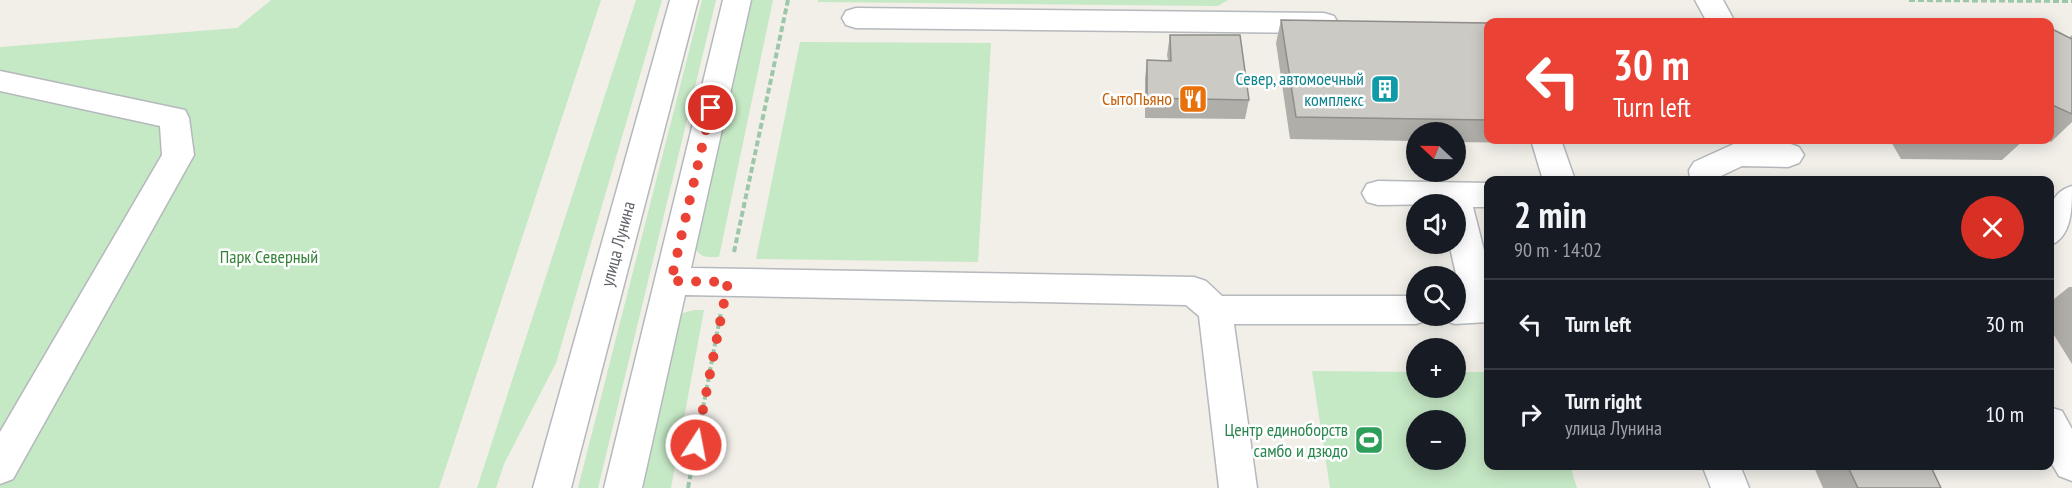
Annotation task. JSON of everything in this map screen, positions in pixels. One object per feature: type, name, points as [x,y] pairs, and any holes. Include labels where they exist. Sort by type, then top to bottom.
[{"type":"street","name":"улица Лунина","points":[[552,488],[684,0]]},
{"type":"street","points":[[623,488],[737,0]]},
{"type":"street","points":[[1709,0],[1719,18]]},
{"type":"street","points":[[856,18],[1263,11],[1347,24]]},
{"type":"street","points":[[0,81],[174,118],[178,155],[0,466]]},
{"type":"street","points":[[1546,144],[1558,176]]},
{"type":"street","points":[[1706,176],[1705,170],[1738,154],[1789,158]]},
{"type":"street","points":[[1378,193],[1454,194]]},
{"type":"street","points":[[1466,194],[1484,195]]},
{"type":"street","points":[[2054,226],[2072,198]]},
{"type":"street","points":[[2054,234],[2072,236]]},
{"type":"street","points":[[1466,244],[1482,310],[1466,310]]},
{"type":"street","points":[[671,281],[1194,291],[1215,310],[1238,488]]},
{"type":"street","points":[[1215,310],[1406,310]]},
{"type":"street","points":[[2054,432],[2072,464]]},
{"type":"street","points":[[1723,470],[1730,488]]},
{"type":"path","points":[[687,488],[788,0]]},
{"type":"path","points":[[1909,0],[2072,1]]},
{"type":"green space","name":"Парк Северный","points":[[271,0],[601,0],[439,488],[0,488],[0,47],[237,28]]},
{"type":"green space","points":[[636,0],[662,0],[556,363],[504,464],[496,488],[477,488]]},
{"type":"green space","points":[[702,0],[716,0],[598,488],[578,488]]},
{"type":"green space","points":[[750,0],[773,0],[719,257],[706,257],[698,252],[694,244]]},
{"type":"green space","points":[[818,0],[1228,0],[1218,6],[818,2]]},
{"type":"green space","points":[[800,42],[991,43],[978,262],[756,259]]},
{"type":"green space","points":[[704,310],[671,488],[639,488],[674,326],[683,313]]},
{"type":"green space","name":"Центр единоборств самбо и дзюдо","points":[[1312,371],[1406,372],[1406,398],[1466,398],[1466,372],[1484,372],[1484,470],[1572,470],[1577,488],[1330,488]]},
{"type":"building","name":"Север, автомоечный комплекс","points":[[1281,20],[1484,23],[1484,120],[1296,117]]},
{"type":"building","points":[[2054,30],[2072,39],[2072,114],[2054,106]]},
{"type":"building","name":"СытоПьяно","points":[[1170,35],[1240,35],[1249,100],[1147,98],[1147,60],[1171,61]]},
{"type":"building","points":[[1849,470],[1932,470],[1941,488],[1858,488]]},
{"type":"place","name":"Север, автомоечный комплекс","points":[[1385,89]]},
{"type":"place","name":"СытоПьяно","points":[[1193,99]]},
{"type":"place","name":"Центр единоборств самбо и дзюдо","points":[[1369,440]]},
{"type":"route","points":[[696,445],[728,282],[671,281],[711,108]]}]
